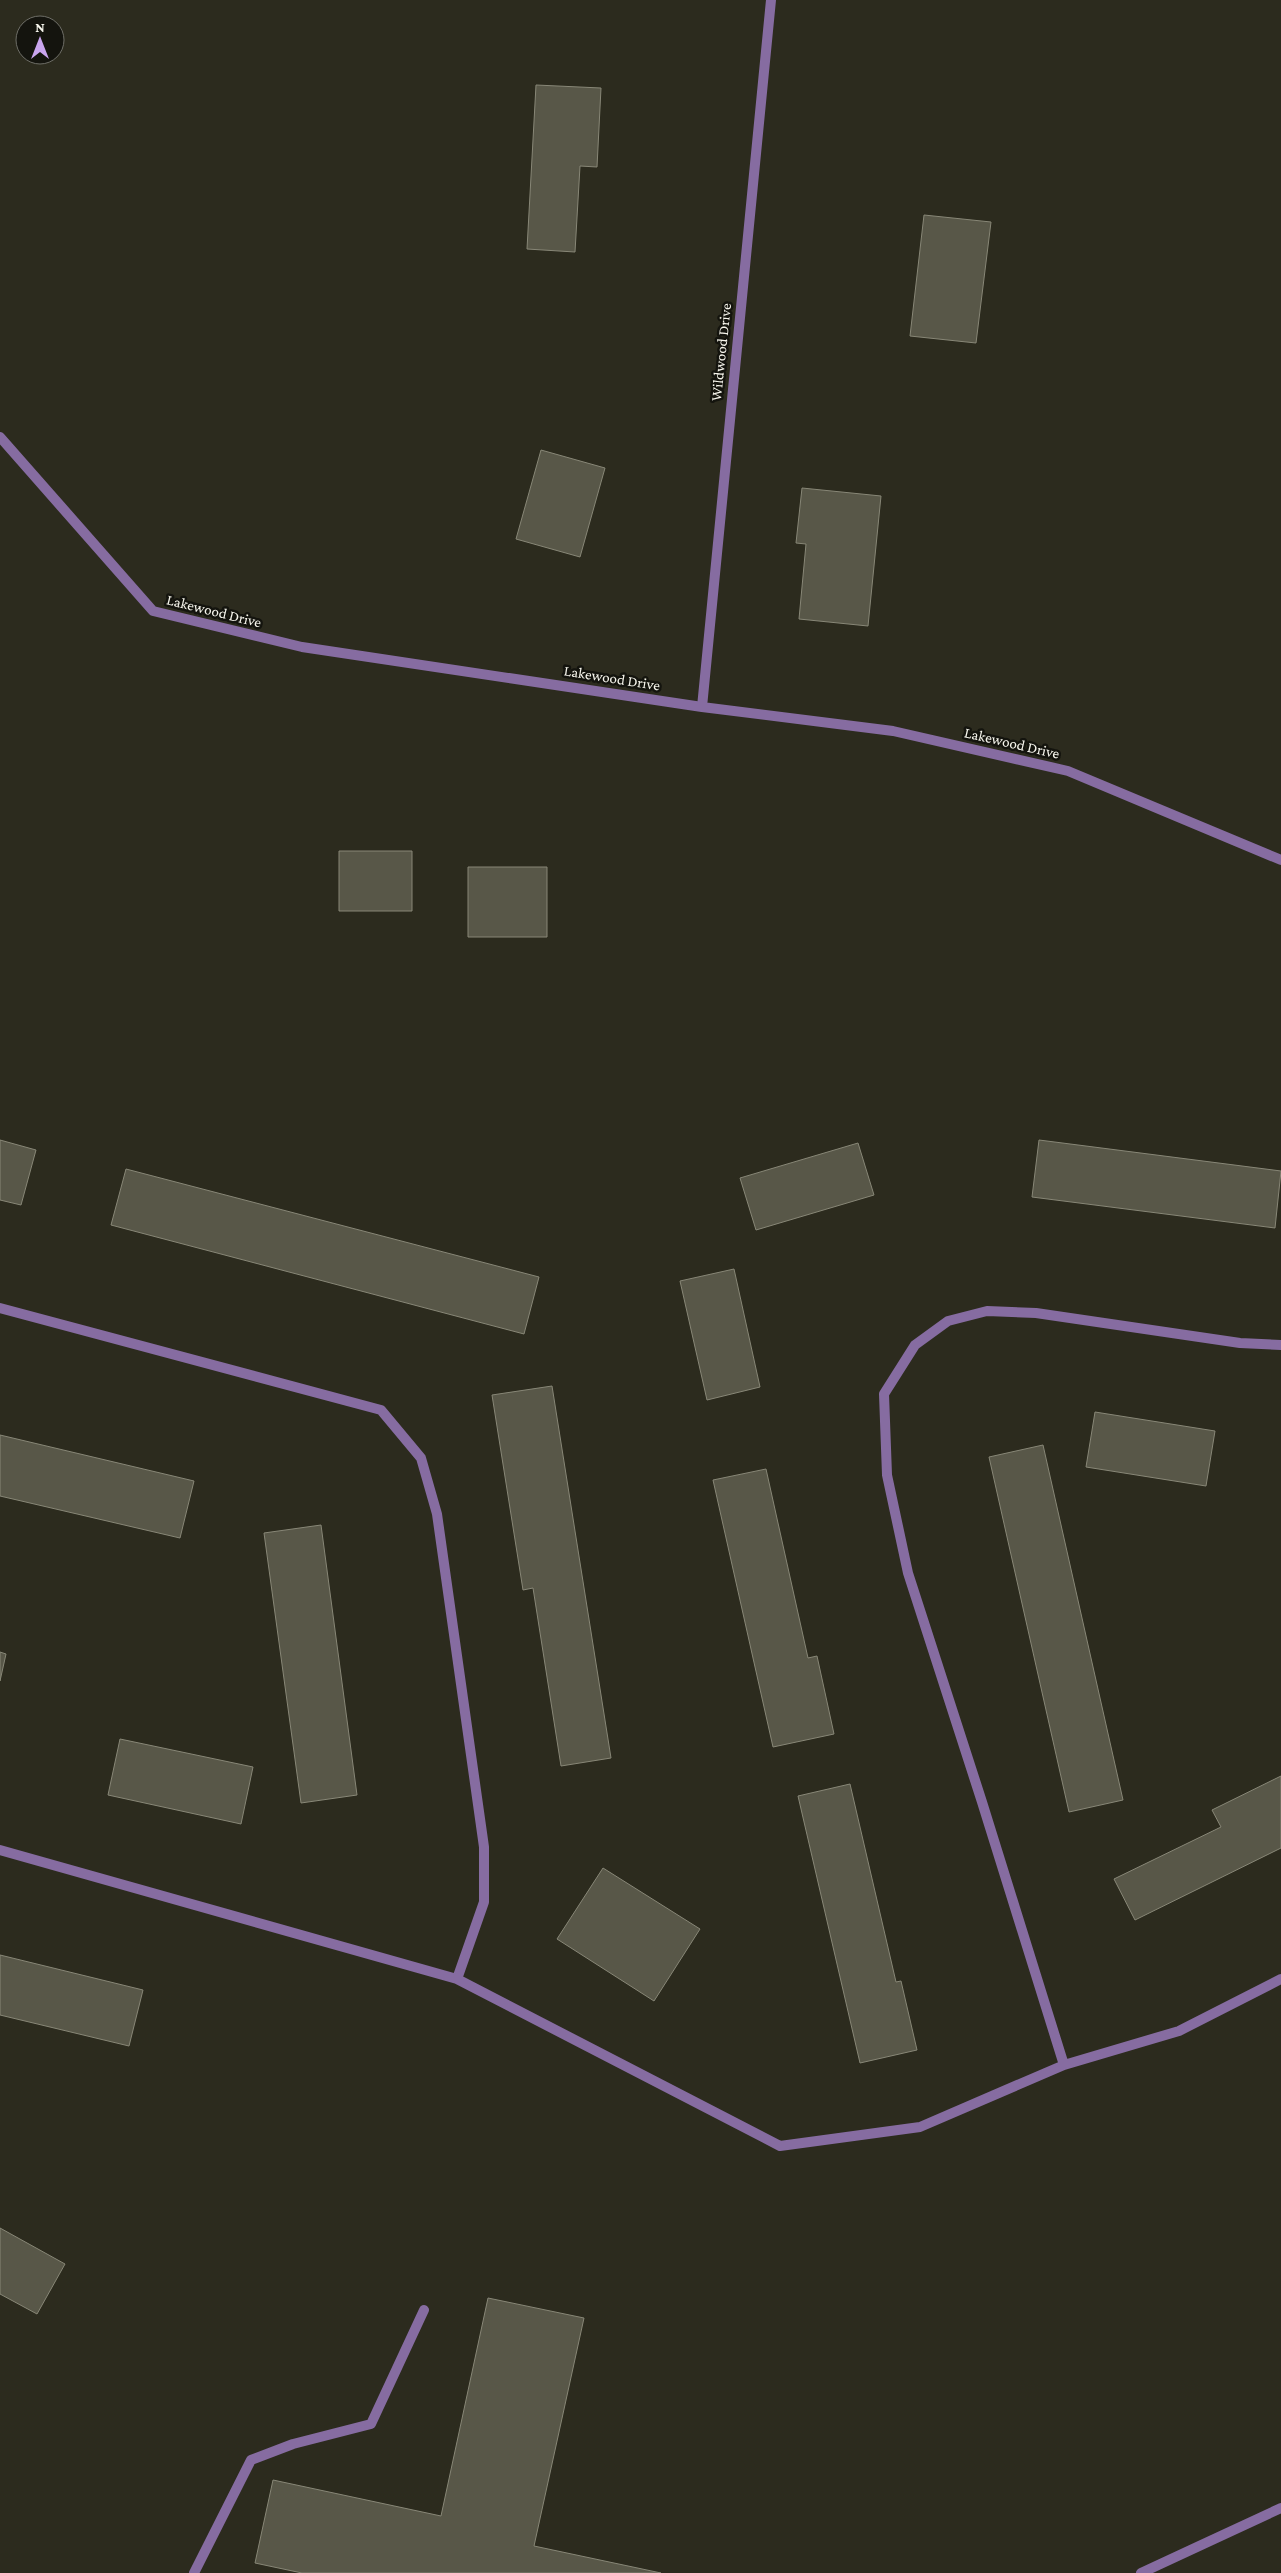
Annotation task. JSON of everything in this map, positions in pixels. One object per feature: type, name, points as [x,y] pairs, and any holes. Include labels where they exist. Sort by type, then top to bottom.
[{"type":"street","name":"Wildwood Drive","points":[[702,707],[771,0]]},
{"type":"street","name":"Lakewood Drive","points":[[0,436],[153,611],[302,647],[702,707],[893,731],[1068,771],[1281,860]]},
{"type":"street","points":[[0,1308],[381,1410],[421,1458],[437,1514],[484,1847],[484,1902],[457,1979]]},
{"type":"street","points":[[1064,2065],[908,1573],[887,1475],[884,1394],[915,1345],[948,1321],[987,1311],[1036,1313],[1240,1342],[1281,1345]]},
{"type":"street","points":[[0,1850],[457,1979],[780,2146],[920,2127],[1064,2065],[1179,2031],[1281,1979]]},
{"type":"street","points":[[194,2573],[251,2460],[293,2444],[371,2424],[424,2310]]},
{"type":"street","points":[[1141,2573],[1281,2508]]},
{"type":"building","points":[[536,85],[601,88],[597,167],[580,166],[575,252],[527,249]]},
{"type":"building","points":[[924,215],[991,222],[976,343],[910,336]]},
{"type":"building","points":[[541,450],[605,468],[580,557],[516,539]]},
{"type":"building","points":[[802,488],[881,496],[868,626],[799,619],[806,544],[796,543]]},
{"type":"building","points":[[339,851],[412,851],[412,911],[339,911]]},
{"type":"building","points":[[468,867],[547,867],[547,937],[468,937]]},
{"type":"building","points":[[0,1140],[36,1150],[21,1205],[0,1200]]},
{"type":"building","points":[[1039,1140],[1281,1171],[1275,1228],[1032,1197]]},
{"type":"building","points":[[858,1143],[874,1195],[756,1230],[740,1178]]},
{"type":"building","points":[[126,1169],[539,1277],[524,1334],[111,1225]]},
{"type":"building","points":[[734,1269],[760,1387],[707,1400],[680,1281]]},
{"type":"building","points":[[552,1386],[611,1758],[561,1766],[533,1588],[523,1590],[492,1395]]},
{"type":"building","points":[[1095,1412],[1215,1431],[1206,1486],[1086,1467]]},
{"type":"building","points":[[0,1435],[194,1481],[180,1538],[0,1496]]},
{"type":"building","points":[[1043,1445],[1123,1800],[1069,1812],[989,1457]]},
{"type":"building","points":[[766,1469],[808,1658],[817,1656],[834,1734],[773,1747],[713,1480]]},
{"type":"building","points":[[321,1525],[357,1795],[301,1803],[264,1533]]},
{"type":"building","points":[[0,1652],[6,1654],[0,1681]]},
{"type":"building","points":[[120,1739],[253,1767],[241,1824],[108,1795]]},
{"type":"building","points":[[1281,1776],[1281,1848],[1135,1920],[1114,1879],[1221,1827],[1212,1810]]},
{"type":"building","points":[[850,1784],[896,1982],[901,1981],[917,2050],[860,2063],[798,1796]]},
{"type":"building","points":[[603,1868],[700,1929],[654,2001],[557,1939]]},
{"type":"building","points":[[0,1955],[143,1990],[129,2046],[0,2015]]},
{"type":"building","points":[[0,2228],[65,2264],[37,2314],[0,2294]]},
{"type":"building","points":[[488,2298],[584,2318],[534,2546],[661,2573],[302,2573],[255,2563],[273,2480],[441,2516]]}]
